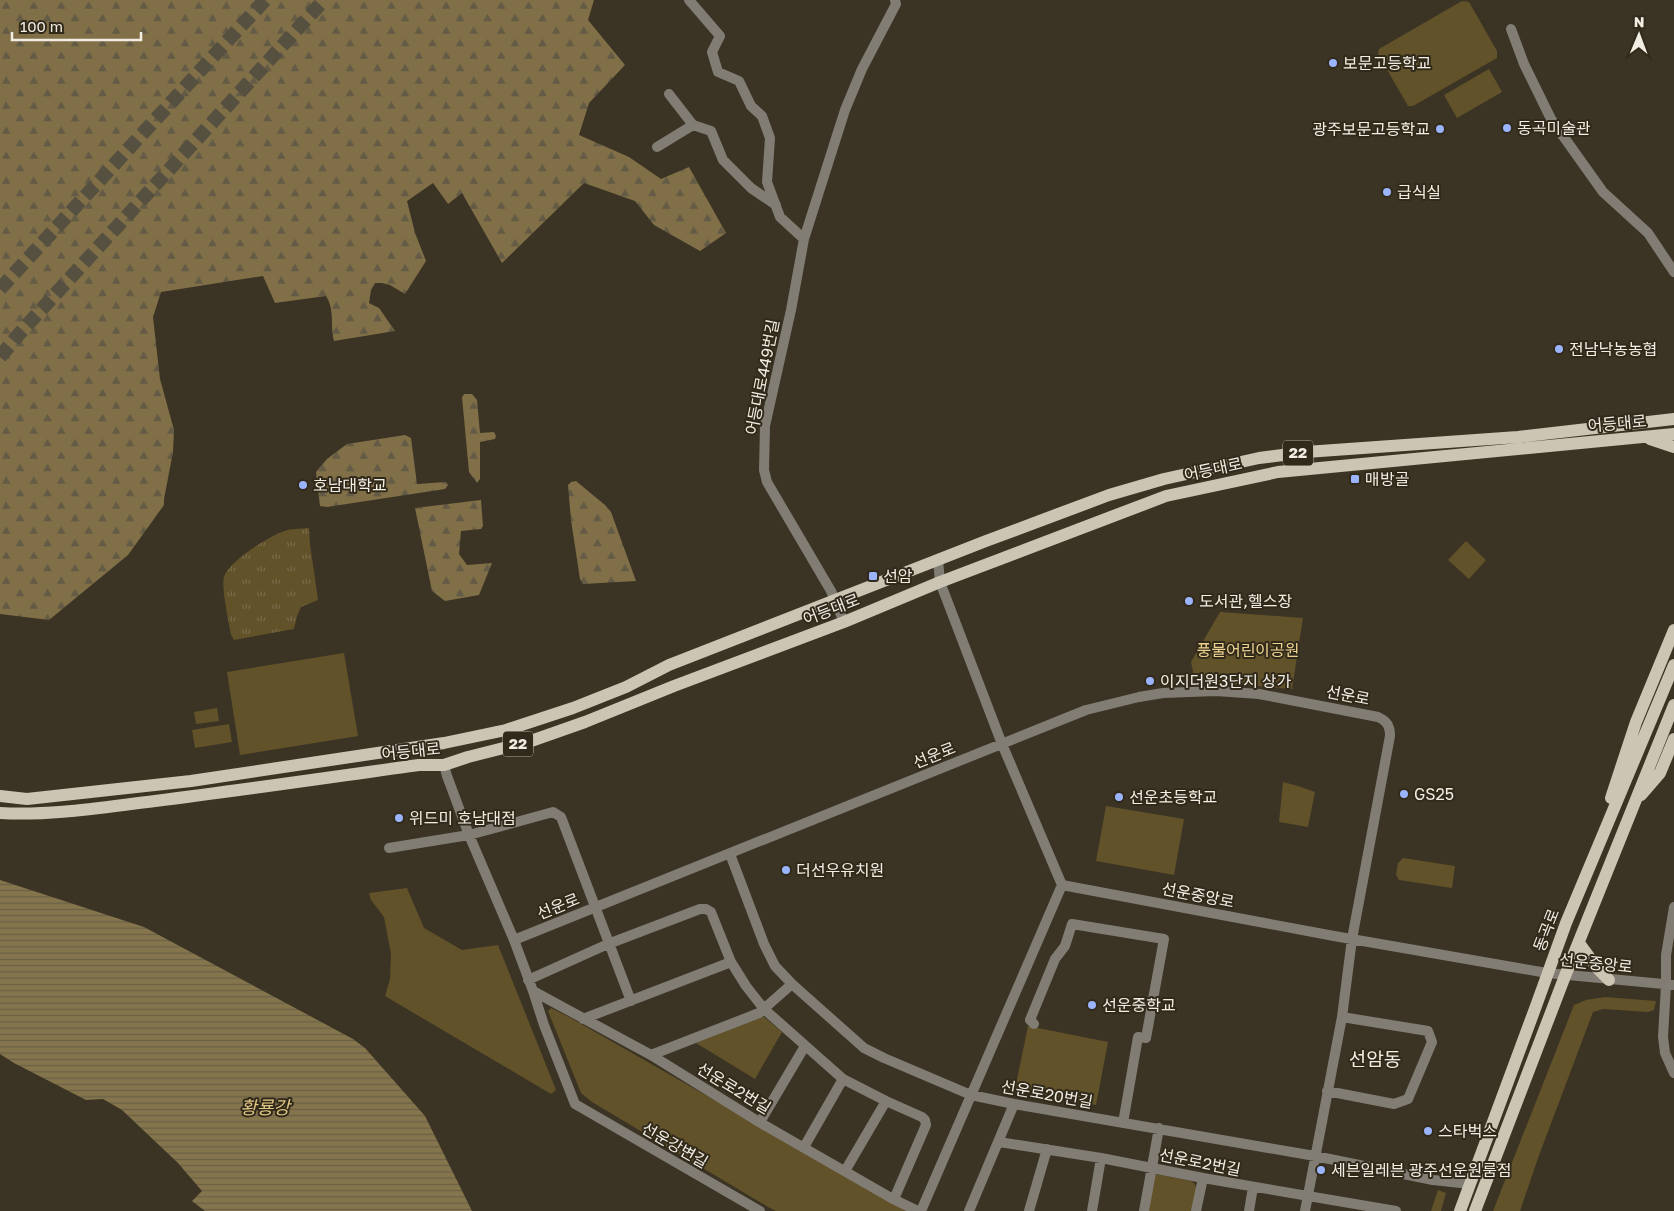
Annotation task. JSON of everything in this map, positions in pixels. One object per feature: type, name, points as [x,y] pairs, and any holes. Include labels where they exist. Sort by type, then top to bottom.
[{"type":"main road","name":"어등대로","points":[[0,796],[27,799],[191,780],[444,743],[506,730],[573,708],[626,687],[669,666],[835,599],[1110,495],[1164,479],[1260,458],[1306,452],[1518,437],[1674,419]]},
{"type":"main road","name":"어등대로","points":[[0,813],[26,814],[71,811],[234,791],[419,765],[444,765],[531,741],[585,722],[674,686],[844,622],[940,582],[1166,496],[1278,472],[1674,434]]},
{"type":"main road","points":[[1642,437],[1674,447]]},
{"type":"main road","points":[[1591,861],[1636,722],[1674,630]]},
{"type":"main road","name":"동곡로","points":[[1460,1211],[1547,973],[1591,861],[1674,665]]},
{"type":"main road","points":[[1475,1211],[1565,976],[1674,705]]},
{"type":"main road","points":[[1636,801],[1660,773],[1674,739]]},
{"type":"main road","points":[[1579,943],[1609,980]]},
{"type":"street","points":[[689,0],[720,36],[712,52],[718,72],[739,81],[751,106],[762,116],[770,138],[767,182],[780,217],[804,239]]},
{"type":"street","name":"어등대로449번길","points":[[844,622],[835,599],[767,482],[764,470],[765,426],[791,310],[804,239],[845,110],[862,69],[896,4],[895,0]]},
{"type":"street","points":[[1511,29],[1524,64],[1551,119],[1603,192],[1648,233],[1674,272]]},
{"type":"street","points":[[669,94],[693,124],[711,131],[724,160],[751,188],[776,205]]},
{"type":"street","points":[[657,147],[693,124]]},
{"type":"street","points":[[920,1211],[1062,885],[1002,744],[940,582],[938,560]]},
{"type":"street","name":"선운로","points":[[514,940],[1086,710],[1163,693],[1216,691],[1259,694],[1383,719],[1389,726],[1390,736],[1352,939]]},
{"type":"street","points":[[444,765],[468,835],[514,940],[533,991]]},
{"type":"street","points":[[389,848],[468,835],[553,812],[559,814],[631,1002]]},
{"type":"street","name":"선운로20번길","points":[[730,854],[764,944],[775,966],[792,984],[864,1048],[884,1058],[972,1095],[1014,1104],[1315,1156],[1433,1180],[1470,1184]]},
{"type":"street","name":"선운중앙로","points":[[1062,885],[1352,939],[1565,976],[1670,985]]},
{"type":"street","points":[[1674,908],[1666,955],[1666,973],[1670,985],[1663,1037],[1665,1053],[1674,1073]]},
{"type":"street","points":[[528,980],[608,944],[700,909],[706,909],[711,912],[731,962],[746,986],[764,1009],[843,1079],[886,1102],[922,1116],[926,1125],[894,1199]]},
{"type":"street","points":[[1034,1024],[1030,1020],[1055,959],[1065,946],[1072,924],[1164,939],[1146,1038],[1138,1037],[1123,1123]]},
{"type":"street","points":[[1305,1211],[1342,1017],[1352,939]]},
{"type":"street","points":[[583,1019],[731,962]]},
{"type":"street","points":[[1666,973],[1674,962]]},
{"type":"street","points":[[651,1055],[759,1014],[792,984]]},
{"type":"street","name":"선운로2번길","points":[[533,991],[651,1055],[760,1122],[894,1199],[920,1211]]},
{"type":"street","name":"선운강변길","points":[[533,991],[544,1025],[575,1104],[760,1211]]},
{"type":"street","points":[[1327,1091],[1394,1104],[1408,1099],[1432,1042],[1428,1031],[1342,1017]]},
{"type":"street","points":[[760,1122],[805,1046]]},
{"type":"street","points":[[804,1147],[843,1079]]},
{"type":"street","points":[[845,1171],[886,1102]]},
{"type":"street","points":[[969,1211],[1014,1104]]},
{"type":"street","points":[[1144,1211],[1159,1128]]},
{"type":"street","name":"선운로2번길","points":[[999,1142],[1101,1158],[1308,1196],[1362,1208],[1396,1211]]},
{"type":"street","points":[[1029,1211],[1047,1149]]},
{"type":"street","points":[[1092,1211],[1101,1158]]},
{"type":"street","points":[[1196,1211],[1203,1178]]},
{"type":"street","points":[[1249,1211],[1253,1187]]},
{"type":"green space","points":[[0,0],[594,0],[588,20],[625,65],[589,103],[579,135],[629,157],[661,179],[689,167],[726,233],[700,251],[654,225],[635,201],[584,183],[502,263],[462,193],[448,204],[433,183],[407,201],[415,233],[426,261],[405,294],[390,285],[382,283],[375,283],[371,290],[369,303],[379,308],[395,331],[334,341],[331,312],[326,296],[275,303],[263,276],[161,292],[153,317],[160,379],[174,430],[173,452],[164,505],[128,555],[49,620],[0,614]]},
{"type":"green space","points":[[1462,1],[1469,2],[1497,51],[1497,58],[1413,106],[1408,106],[1378,54],[1379,49]]},
{"type":"green space","points":[[1489,69],[1502,92],[1457,118],[1444,95]]},
{"type":"green space","points":[[464,394],[472,394],[477,400],[480,433],[494,432],[496,436],[495,439],[480,442],[480,479],[477,483],[469,472],[462,397]]},
{"type":"green space","points":[[405,435],[411,438],[417,484],[446,482],[448,485],[445,489],[327,507],[320,506],[316,472],[327,459],[347,444]]},
{"type":"green space","points":[[576,481],[611,512],[636,581],[583,584],[580,579],[568,485]]},
{"type":"green space","points":[[481,500],[483,526],[481,529],[461,531],[459,554],[467,565],[492,563],[479,595],[445,601],[432,591],[415,508]]},
{"type":"green space","points":[[309,528],[318,600],[301,607],[294,629],[234,640],[231,635],[223,582],[227,571],[250,550],[276,535],[288,530]]},
{"type":"green space","points":[[1466,541],[1486,560],[1469,579],[1448,560]]},
{"type":"green space","name":"풍물어린이공원","points":[[1220,612],[1303,618],[1292,689],[1195,681],[1191,662]]},
{"type":"green space","points":[[344,653],[358,736],[240,755],[227,672]]},
{"type":"green space","points":[[217,708],[219,721],[196,724],[194,712]]},
{"type":"green space","points":[[229,724],[232,742],[195,748],[192,730]]},
{"type":"green space","points":[[1283,782],[1315,792],[1308,827],[1279,822]]},
{"type":"green space","points":[[1106,806],[1184,819],[1174,875],[1096,861]]},
{"type":"green space","points":[[1403,858],[1455,866],[1452,888],[1399,880],[1396,875],[1398,863]]},
{"type":"green space","points":[[407,888],[424,928],[462,950],[498,945],[556,1090],[551,1094],[385,996],[390,979],[391,954],[384,917],[371,900],[369,893]]},
{"type":"green space","points":[[1605,997],[1656,1001],[1654,1010],[1648,1012],[1603,1009],[1593,1012],[1520,1211],[1493,1211],[1574,1005],[1586,1000]]},
{"type":"green space","points":[[551,1008],[908,1211],[776,1211],[770,1208],[592,1102],[581,1093],[548,1011]]},
{"type":"green space","points":[[763,1016],[782,1032],[755,1079],[696,1043]]},
{"type":"green space","points":[[1028,1026],[1108,1042],[1096,1105],[1015,1089]]},
{"type":"green space","points":[[1155,1174],[1191,1181],[1195,1184],[1197,1192],[1193,1211],[1148,1211]]},
{"type":"green space","points":[[1438,1190],[1446,1193],[1441,1211],[1431,1211]]},
{"type":"water","name":"황룡강","points":[[0,880],[144,927],[353,1039],[365,1048],[425,1116],[472,1211],[205,1211],[192,1201],[202,1191],[178,1163],[122,1110],[103,1099],[86,1100],[0,1054]]},
{"type":"tunnel","points":[[0,289],[265,0]]},
{"type":"tunnel","points":[[0,357],[324,0]]},
{"type":"place","name":"보문고등학교","points":[[1333,63]]},
{"type":"place","name":"동곡미술관","points":[[1507,128]]},
{"type":"place","name":"광주보문고등학교","points":[[1440,129]]},
{"type":"place","name":"급식실","points":[[1387,192]]},
{"type":"place","name":"전남낙농농협","points":[[1559,349]]},
{"type":"place","name":"매방골","points":[[1355,479]]},
{"type":"place","name":"호남대학교","points":[[303,485]]},
{"type":"place","name":"선암","points":[[873,576]]},
{"type":"place","name":"도서관,헬스장","points":[[1189,601]]},
{"type":"place","name":"이지더원3단지 상가","points":[[1150,681]]},
{"type":"place","name":"GS25","points":[[1404,794]]},
{"type":"place","name":"선운초등학교","points":[[1119,797]]},
{"type":"place","name":"위드미 호남대점","points":[[399,818]]},
{"type":"place","name":"더선우유치원","points":[[786,870]]},
{"type":"place","name":"선운중학교","points":[[1092,1005]]},
{"type":"place","name":"스타벅스","points":[[1428,1131]]},
{"type":"place","name":"세븐일레븐 광주선운원룸점","points":[[1321,1170]]},
{"type":"district","name":"선암동","points":[[1375,1059]]}]
